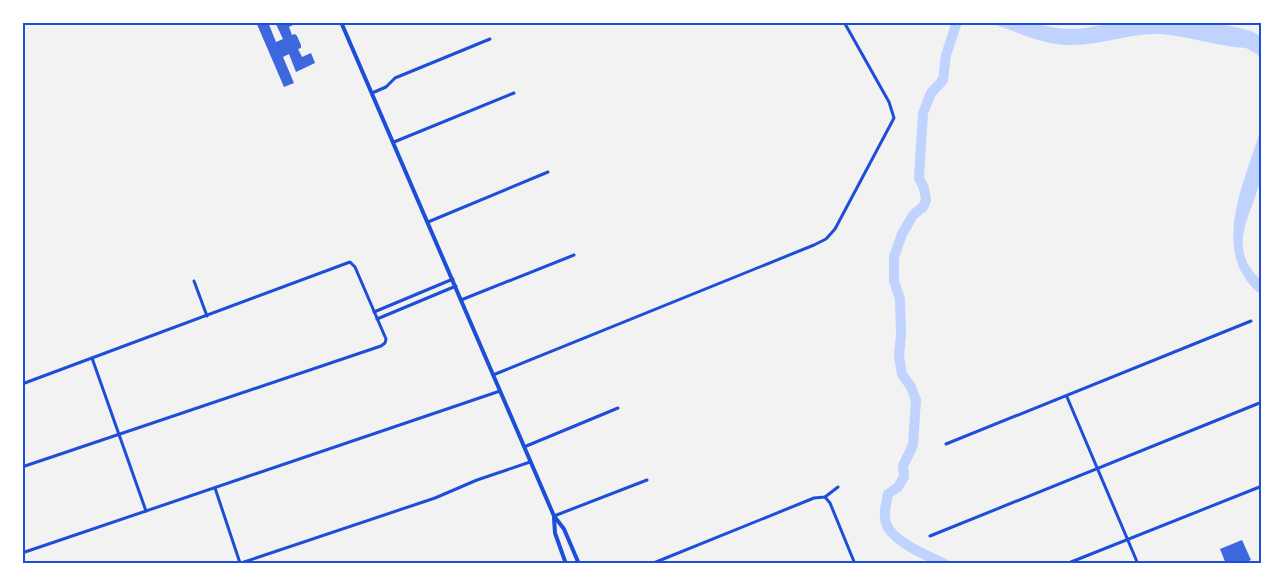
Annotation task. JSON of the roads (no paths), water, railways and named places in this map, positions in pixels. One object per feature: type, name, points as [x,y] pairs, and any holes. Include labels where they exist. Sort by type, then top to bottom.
[{"type":"main road","points":[[341,22],[530,462],[579,564]]},
{"type":"main road","points":[[554,516],[555,533],[566,564]]},
{"type":"street","points":[[493,375],[814,245],[830,236],[894,118],[889,102],[844,22]]},
{"type":"street","points":[[372,93],[386,87],[395,78],[490,39]]},
{"type":"street","points":[[394,142],[514,93]]},
{"type":"street","points":[[428,222],[548,172]]},
{"type":"street","points":[[461,300],[574,255]]},
{"type":"street","points":[[22,384],[348,263],[352,263],[385,343],[22,467]]},
{"type":"street","points":[[374,312],[453,279]]},
{"type":"street","points":[[194,281],[207,316]]},
{"type":"street","points":[[377,319],[456,286]]},
{"type":"street","points":[[946,444],[1251,321]]},
{"type":"street","points":[[92,358],[121,434],[146,511]]},
{"type":"street","points":[[22,553],[500,392]]},
{"type":"street","points":[[1067,396],[1138,564]]},
{"type":"street","points":[[930,536],[1262,402]]},
{"type":"street","points":[[524,447],[618,408]]},
{"type":"street","points":[[215,488],[239,563],[435,498],[477,480],[530,462]]},
{"type":"street","points":[[554,516],[647,480]]},
{"type":"street","points":[[1071,562],[1262,486]]},
{"type":"street","points":[[651,564],[814,498],[825,497],[838,487]]},
{"type":"street","points":[[825,497],[830,503],[855,564]]},
{"type":"water","points":[[1167,21],[1214,24],[1251,31],[1261,37],[1261,59],[1246,48],[1159,34],[1137,35],[1095,43],[1061,45],[1040,41],[989,23],[1021,22],[1072,29],[1126,22]]},
{"type":"water","points":[[1261,128],[1263,157],[1261,175],[1244,229],[1243,241],[1244,254],[1250,267],[1261,280],[1261,295],[1245,278],[1236,258],[1233,237],[1240,193]]},
{"type":"waterway","points":[[945,564],[911,548],[895,536],[886,523],[885,512],[888,494],[898,487],[904,477],[903,466],[913,445],[916,400],[902,374],[899,356],[900,299],[894,281],[894,257],[902,234],[913,215],[923,207],[926,200],[919,178],[923,113],[931,93],[943,80],[946,55],[957,22]]}]
